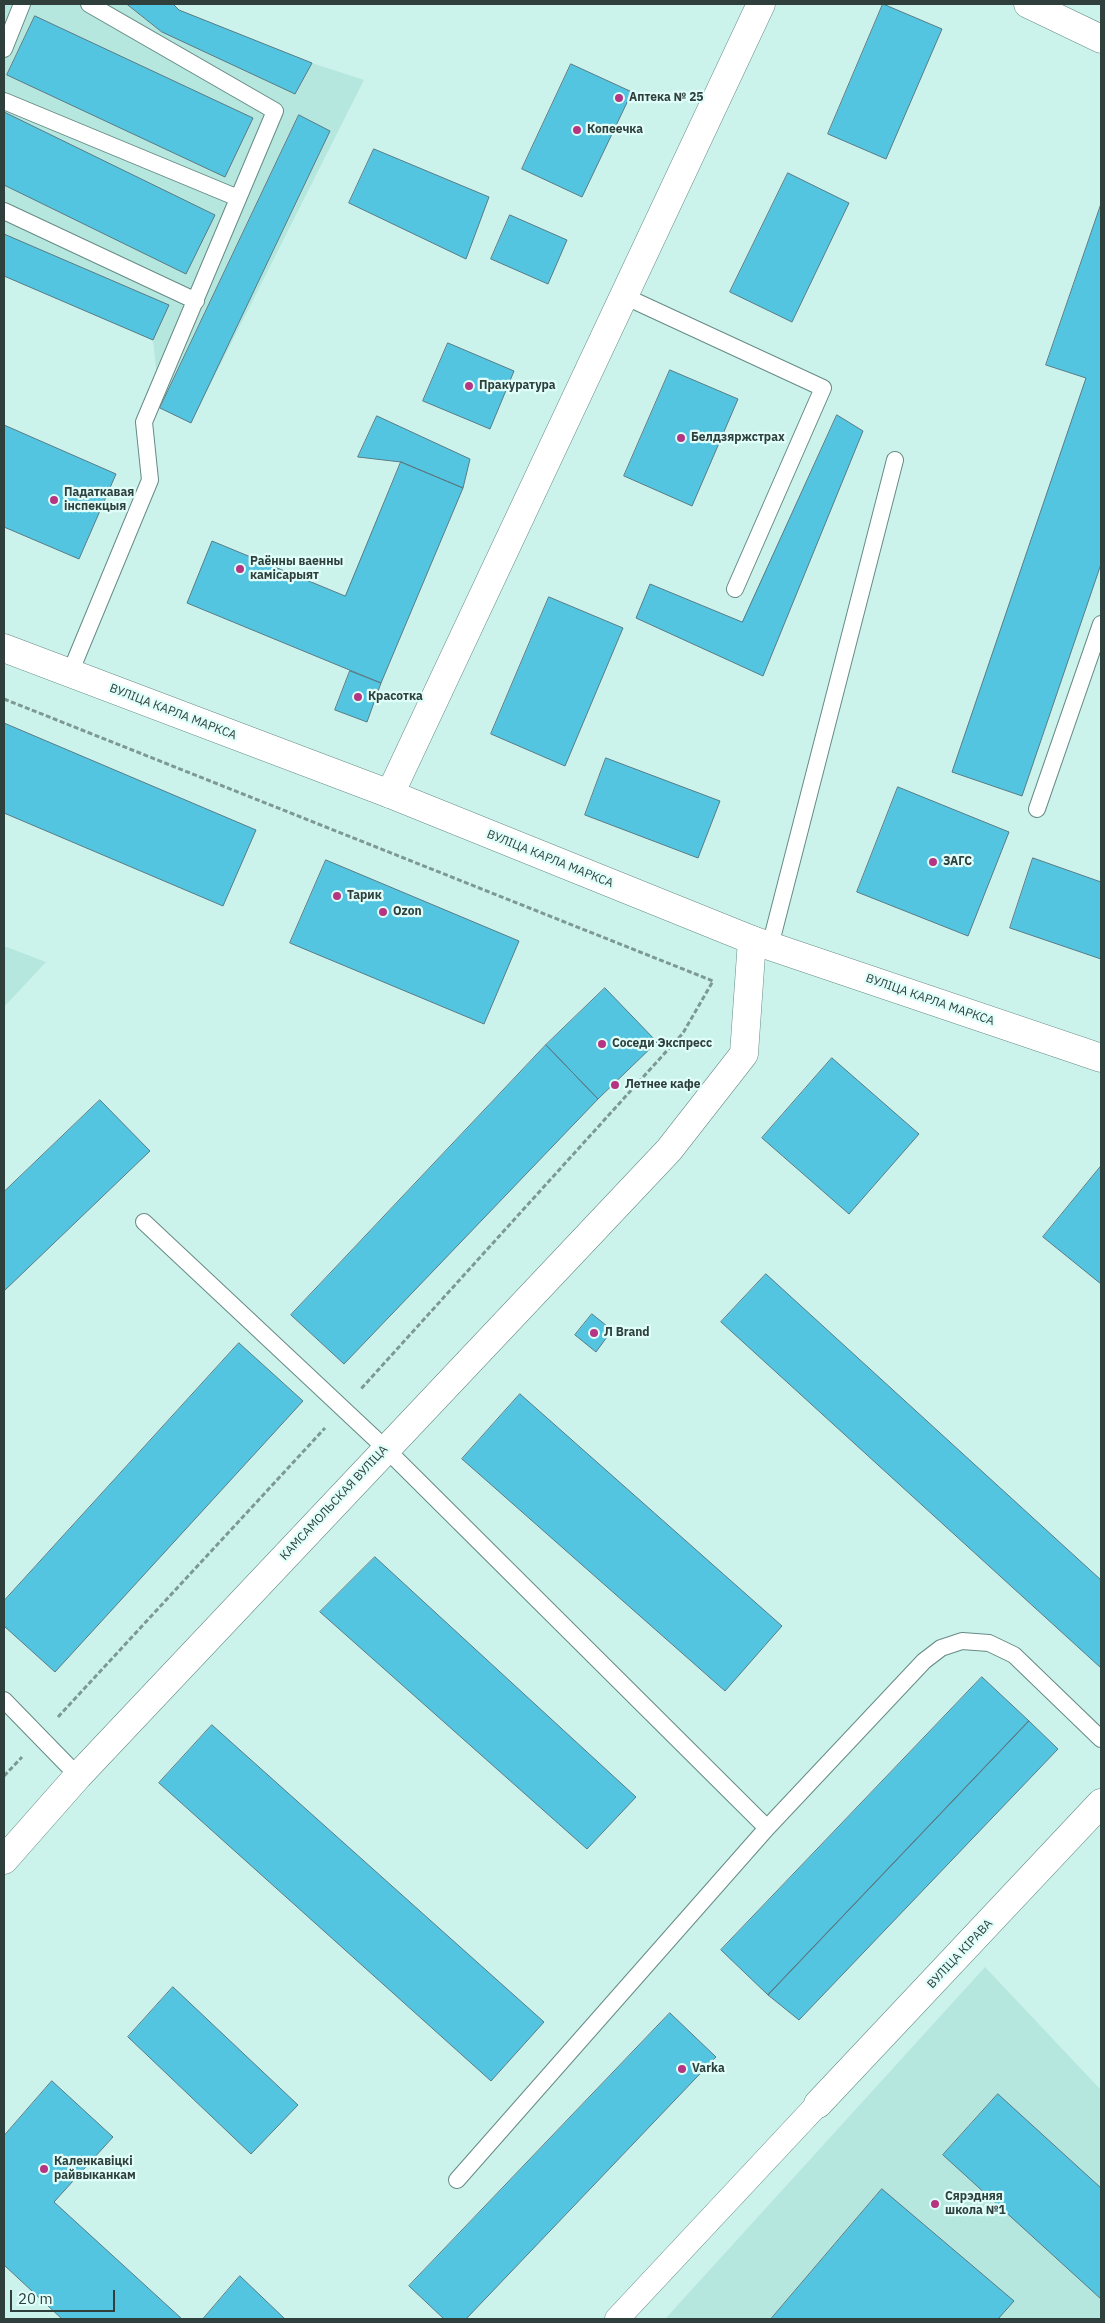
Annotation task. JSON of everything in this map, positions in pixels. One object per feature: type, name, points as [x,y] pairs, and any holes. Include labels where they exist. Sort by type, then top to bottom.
[{"type":"street","points":[[390,794],[761,4]]},
{"type":"street","points":[[1028,4],[1101,39]]},
{"type":"street","name":"ВУЛІЦА КАРЛА МАРКСА","points":[[4,648],[390,794],[761,943],[1101,1058]]},
{"type":"street","name":"КАМСАМОЛЬСКАЯ ВУЛІЦА","points":[[4,1860],[78,1776],[385,1448],[669,1150],[744,1054],[761,943]]},
{"type":"street","name":"ВУЛІЦА КІРАВА","points":[[818,2104],[1101,1803]]},
{"type":"street","points":[[617,2319],[818,2104]]},
{"type":"lane","points":[[4,49],[22,4]]},
{"type":"lane","points":[[70,673],[150,480],[144,422],[275,111],[89,4]]},
{"type":"lane","points":[[4,100],[238,198]]},
{"type":"lane","points":[[4,211],[196,301]]},
{"type":"lane","points":[[624,296],[823,388],[735,589]]},
{"type":"lane","points":[[761,943],[895,460]]},
{"type":"lane","points":[[1038,809],[1101,624]]},
{"type":"lane","points":[[144,1222],[385,1448],[767,1828]]},
{"type":"lane","points":[[456,2180],[767,1828],[924,1660],[942,1648],[962,1641],[989,1643],[1014,1655],[1101,1739]]},
{"type":"lane","points":[[4,1700],[78,1776]]},
{"type":"path","points":[[4,700],[712,981],[683,1033]]},
{"type":"shaded area","points":[[4,4],[173,4],[179,10],[312,63],[364,80],[191,423],[160,408],[153,340],[4,276]]},
{"type":"shaded area","points":[[4,946],[46,962],[4,1007]]},
{"type":"shaded area","name":"Сярэдняя школа №1","points":[[985,1967],[1101,2090],[1101,2319],[665,2319]]},
{"type":"building","points":[[127,4],[173,4],[179,10],[312,63],[295,94],[162,32]]},
{"type":"building","points":[[883,4],[942,29],[886,159],[828,134]]},
{"type":"building","points":[[35,16],[253,118],[225,177],[7,75]]},
{"type":"building","name":"Копеечка","points":[[571,64],[632,92],[582,197],[522,169]]},
{"type":"building","points":[[4,112],[215,215],[186,274],[4,185]]},
{"type":"building","points":[[299,115],[330,131],[191,423],[160,408]]},
{"type":"building","points":[[374,149],[489,197],[466,259],[349,203]]},
{"type":"building","points":[[788,173],[849,203],[792,322],[730,292]]},
{"type":"building","points":[[1101,204],[1101,564],[1022,796],[952,772],[1086,378],[1046,365]]},
{"type":"building","points":[[510,215],[567,240],[548,284],[491,259]]},
{"type":"building","points":[[4,234],[169,305],[153,340],[4,276]]},
{"type":"building","name":"Пракуратура","points":[[448,343],[514,371],[490,429],[423,401]]},
{"type":"building","name":"Белдзяржстрах","points":[[670,370],[738,399],[692,506],[624,476]]},
{"type":"building","points":[[837,415],[863,431],[763,676],[636,618],[650,584],[742,622]]},
{"type":"building","points":[[377,416],[470,459],[463,488],[401,462],[358,457]]},
{"type":"building","name":"Падаткавая інспекцыя","points":[[4,425],[116,474],[79,559],[4,527]]},
{"type":"building","name":"Раённы ваенны камісарыят","points":[[401,462],[463,488],[381,683],[187,603],[212,541],[345,596]]},
{"type":"building","points":[[549,597],[623,628],[565,766],[491,734]]},
{"type":"building","name":"Красотка","points":[[350,671],[381,683],[367,722],[335,710]]},
{"type":"building","points":[[4,723],[256,830],[223,906],[4,813]]},
{"type":"building","points":[[606,758],[720,801],[698,858],[585,815]]},
{"type":"building","name":"ЗАГС","points":[[898,787],[1009,832],[968,936],[857,892]]},
{"type":"building","points":[[1033,858],[1101,882],[1101,959],[1010,928]]},
{"type":"building","points":[[326,860],[519,941],[484,1024],[290,943]]},
{"type":"building","name":"Соседи Экспресс","points":[[605,988],[657,1042],[598,1099],[546,1045]]},
{"type":"building","points":[[546,1045],[598,1099],[344,1364],[291,1315]]},
{"type":"building","points":[[832,1058],[919,1134],[849,1214],[762,1138]]},
{"type":"building","points":[[100,1100],[150,1151],[4,1291],[4,1192]]},
{"type":"building","points":[[1101,1166],[1101,1284],[1043,1237]]},
{"type":"building","points":[[766,1274],[1101,1580],[1101,1668],[721,1322]]},
{"type":"building","name":"Л Brand","points":[[592,1314],[612,1330],[596,1352],[575,1335]]},
{"type":"building","points":[[239,1343],[303,1401],[55,1672],[4,1626],[4,1601]]},
{"type":"building","points":[[520,1394],[782,1626],[725,1691],[462,1459]]},
{"type":"building","points":[[375,1557],[636,1797],[587,1849],[320,1612]]},
{"type":"building","points":[[982,1677],[1029,1721],[768,1995],[721,1950]]},
{"type":"building","points":[[1029,1721],[1058,1749],[799,2020],[768,1995]]},
{"type":"building","points":[[212,1725],[544,2022],[491,2081],[159,1783]]},
{"type":"building","points":[[173,1987],[298,2105],[251,2154],[128,2037]]},
{"type":"building","points":[[670,2013],[716,2057],[466,2319],[444,2319],[409,2286]]},
{"type":"building","name":"Каленкавіцкі райвыканкам","points":[[52,2081],[113,2137],[54,2202],[182,2319],[62,2319],[4,2265],[4,2136]]},
{"type":"building","points":[[998,2094],[1101,2188],[1101,2299],[943,2155]]},
{"type":"building","points":[[882,2189],[1014,2301],[998,2319],[771,2319]]},
{"type":"building","points":[[240,2276],[285,2319],[203,2319]]},
{"type":"place","name":"Аптека № 25","points":[[619,98]]},
{"type":"place","name":"Копеечка","points":[[577,130]]},
{"type":"place","name":"Пракуратура","points":[[469,386]]},
{"type":"place","name":"Белдзяржстрах","points":[[681,438]]},
{"type":"place","name":"Падаткавая інспекцыя","points":[[54,500]]},
{"type":"place","name":"Раённы ваенны камісарыят","points":[[240,569]]},
{"type":"place","name":"Красотка","points":[[358,697]]},
{"type":"place","name":"ЗАГС","points":[[933,862]]},
{"type":"place","name":"Тарик","points":[[337,896]]},
{"type":"place","name":"Ozon","points":[[383,912]]},
{"type":"place","name":"Соседи Экспресс","points":[[602,1044]]},
{"type":"place","name":"Летнее кафе","points":[[615,1085]]},
{"type":"place","name":"Л Brand","points":[[594,1333]]},
{"type":"place","name":"Varka","points":[[682,2069]]},
{"type":"place","name":"Каленкавіцкі райвыканкам","points":[[44,2169]]},
{"type":"place","name":"Сярэдняя школа №1","points":[[935,2204]]}]
